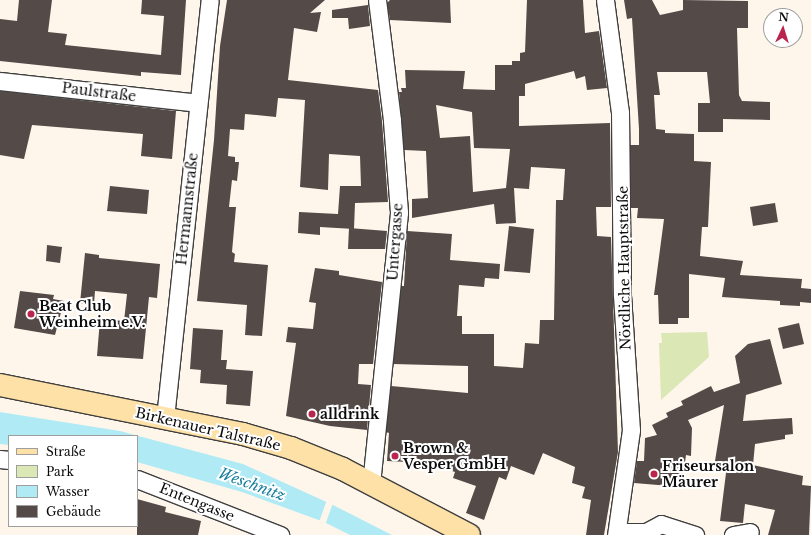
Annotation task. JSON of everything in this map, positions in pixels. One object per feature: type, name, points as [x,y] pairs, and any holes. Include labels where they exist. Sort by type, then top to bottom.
[{"type":"main road","name":"Birkenauer Talstraße","points":[[0,385],[243,434],[291,448],[371,484],[469,535]]},
{"type":"street","name":"Hermannstraße","points":[[165,418],[210,0]]},
{"type":"street","name":"Untergasse","points":[[371,484],[399,212],[392,120],[377,0]]},
{"type":"street","name":"Nördliche Hauptstraße","points":[[605,0],[620,112],[622,295],[631,430],[617,533]]},
{"type":"street","name":"Paulstraße","points":[[0,81],[198,103]]},
{"type":"street","name":"Entengasse","points":[[138,479],[280,535]]},
{"type":"street","points":[[617,533],[646,532],[661,524],[695,535]]},
{"type":"street","points":[[733,535],[750,532]]},
{"type":"green space","points":[[707,332],[709,357],[661,400],[659,343],[662,343],[661,333]]},
{"type":"water","points":[[0,412],[120,431],[135,435],[8,435],[8,445],[0,444]]},
{"type":"water","name":"Weschnitz","points":[[138,436],[243,464],[331,504],[392,535],[350,535],[324,522],[242,492],[138,462]]},
{"type":"pier","points":[[327,500],[333,503],[325,525],[319,522]]},
{"type":"building","points":[[19,0],[52,0],[48,32],[67,34],[65,45],[161,55],[164,16],[141,14],[142,0],[186,0],[181,75],[141,72],[141,76],[0,61],[0,19],[17,21]]},
{"type":"building","points":[[227,0],[325,0],[310,13],[321,12],[317,32],[294,28],[288,80],[378,90],[382,121],[388,202],[355,203],[354,229],[320,227],[320,235],[298,233],[299,212],[338,214],[340,186],[361,186],[360,156],[329,154],[328,190],[300,187],[305,100],[278,98],[276,117],[245,114],[244,130],[230,129],[228,156],[235,157],[235,162],[239,162],[237,181],[232,180],[229,207],[236,207],[232,252],[235,254],[234,262],[268,265],[262,336],[245,335],[247,305],[197,301],[214,140],[220,46]]},
{"type":"building","points":[[390,0],[450,0],[451,23],[390,20],[387,3]]},
{"type":"building","points":[[527,0],[583,0],[585,33],[599,31],[607,88],[587,90],[585,76],[576,79],[574,71],[525,84],[525,96],[519,96],[519,126],[610,123],[611,207],[596,207],[597,236],[611,237],[618,452],[604,535],[586,535],[591,500],[582,498],[585,487],[572,483],[575,467],[543,453],[534,475],[511,466],[506,480],[499,477],[484,520],[466,513],[476,486],[453,478],[455,472],[407,455],[407,462],[387,461],[389,433],[386,432],[391,386],[468,393],[468,366],[393,364],[401,286],[404,286],[407,231],[452,234],[450,260],[500,264],[499,279],[485,278],[484,287],[459,285],[457,316],[462,316],[462,334],[494,334],[494,366],[523,368],[525,343],[539,344],[540,320],[554,320],[556,200],[563,200],[565,169],[531,167],[529,189],[514,188],[516,223],[496,224],[494,204],[412,218],[412,199],[428,198],[426,151],[404,150],[399,92],[402,92],[401,88],[406,88],[405,70],[465,71],[463,89],[495,90],[495,65],[512,65],[512,61],[520,61],[520,53],[525,52]],"holes":[[[436,105],[472,112],[474,148],[510,149],[506,188],[473,192],[470,136],[440,138]]]},
{"type":"building","points":[[624,0],[652,0],[660,15],[683,10],[683,0],[748,1],[748,28],[737,28],[739,95],[742,101],[770,102],[770,120],[723,119],[723,132],[698,132],[698,103],[710,103],[707,72],[657,72],[660,95],[654,95],[656,129],[665,130],[665,133],[694,134],[694,161],[711,162],[708,227],[702,227],[700,256],[743,261],[740,275],[802,279],[801,288],[811,289],[811,303],[800,302],[800,306],[780,305],[780,301],[722,297],[725,278],[689,274],[689,318],[678,318],[678,324],[659,324],[658,295],[654,295],[664,219],[637,218],[638,208],[631,208],[630,145],[639,145],[639,129],[632,18],[627,19]]},
{"type":"building","points":[[368,5],[370,26],[349,29],[348,18],[332,18],[332,10]]},
{"type":"building","points":[[0,91],[176,111],[172,159],[141,156],[143,134],[32,125],[24,159],[0,155]]},
{"type":"building","points":[[110,186],[149,190],[147,214],[107,211]]},
{"type":"building","points":[[775,203],[778,222],[753,226],[750,207]]},
{"type":"building","points":[[509,226],[534,229],[530,273],[504,271]]},
{"type":"building","points":[[349,228],[387,231],[385,249],[348,249]]},
{"type":"building","points":[[47,245],[62,247],[60,263],[46,261]]},
{"type":"building","points":[[85,253],[99,255],[99,258],[160,264],[157,298],[149,297],[143,359],[97,356],[100,319],[124,321],[127,294],[95,291],[94,304],[80,303]]},
{"type":"building","points":[[315,268],[339,271],[339,275],[382,282],[373,364],[359,364],[358,384],[371,385],[367,430],[330,426],[286,416],[296,343],[286,342],[288,327],[313,329],[316,303],[309,302]]},
{"type":"building","points":[[20,291],[54,295],[53,299],[64,301],[55,335],[14,328]]},
{"type":"building","points":[[799,323],[804,344],[783,349],[778,328]]},
{"type":"building","points":[[193,328],[223,330],[221,360],[227,360],[226,369],[253,371],[250,406],[226,404],[227,385],[200,383],[201,370],[190,369]]},
{"type":"building","points":[[770,339],[782,384],[746,395],[743,421],[792,418],[793,434],[785,435],[785,439],[755,444],[753,465],[803,476],[802,485],[811,486],[809,535],[768,535],[775,510],[745,504],[743,523],[720,521],[727,465],[715,461],[724,405],[688,420],[692,428],[691,456],[686,455],[682,487],[634,483],[637,461],[644,461],[645,438],[657,435],[652,425],[668,417],[666,413],[683,405],[681,401],[711,386],[714,392],[740,383],[735,356],[748,344]]},
{"type":"building","points":[[138,499],[166,507],[165,512],[201,521],[198,535],[137,535]]},
{"type":"place","name":"Beat Club Weinheim e.V.","points":[[31,314]]},
{"type":"place","name":"alldrink","points":[[312,414]]},
{"type":"place","name":"Brown & Vesper GmbH","points":[[395,456]]},
{"type":"place","name":"Friseursalon Mäurer","points":[[654,474]]}]
